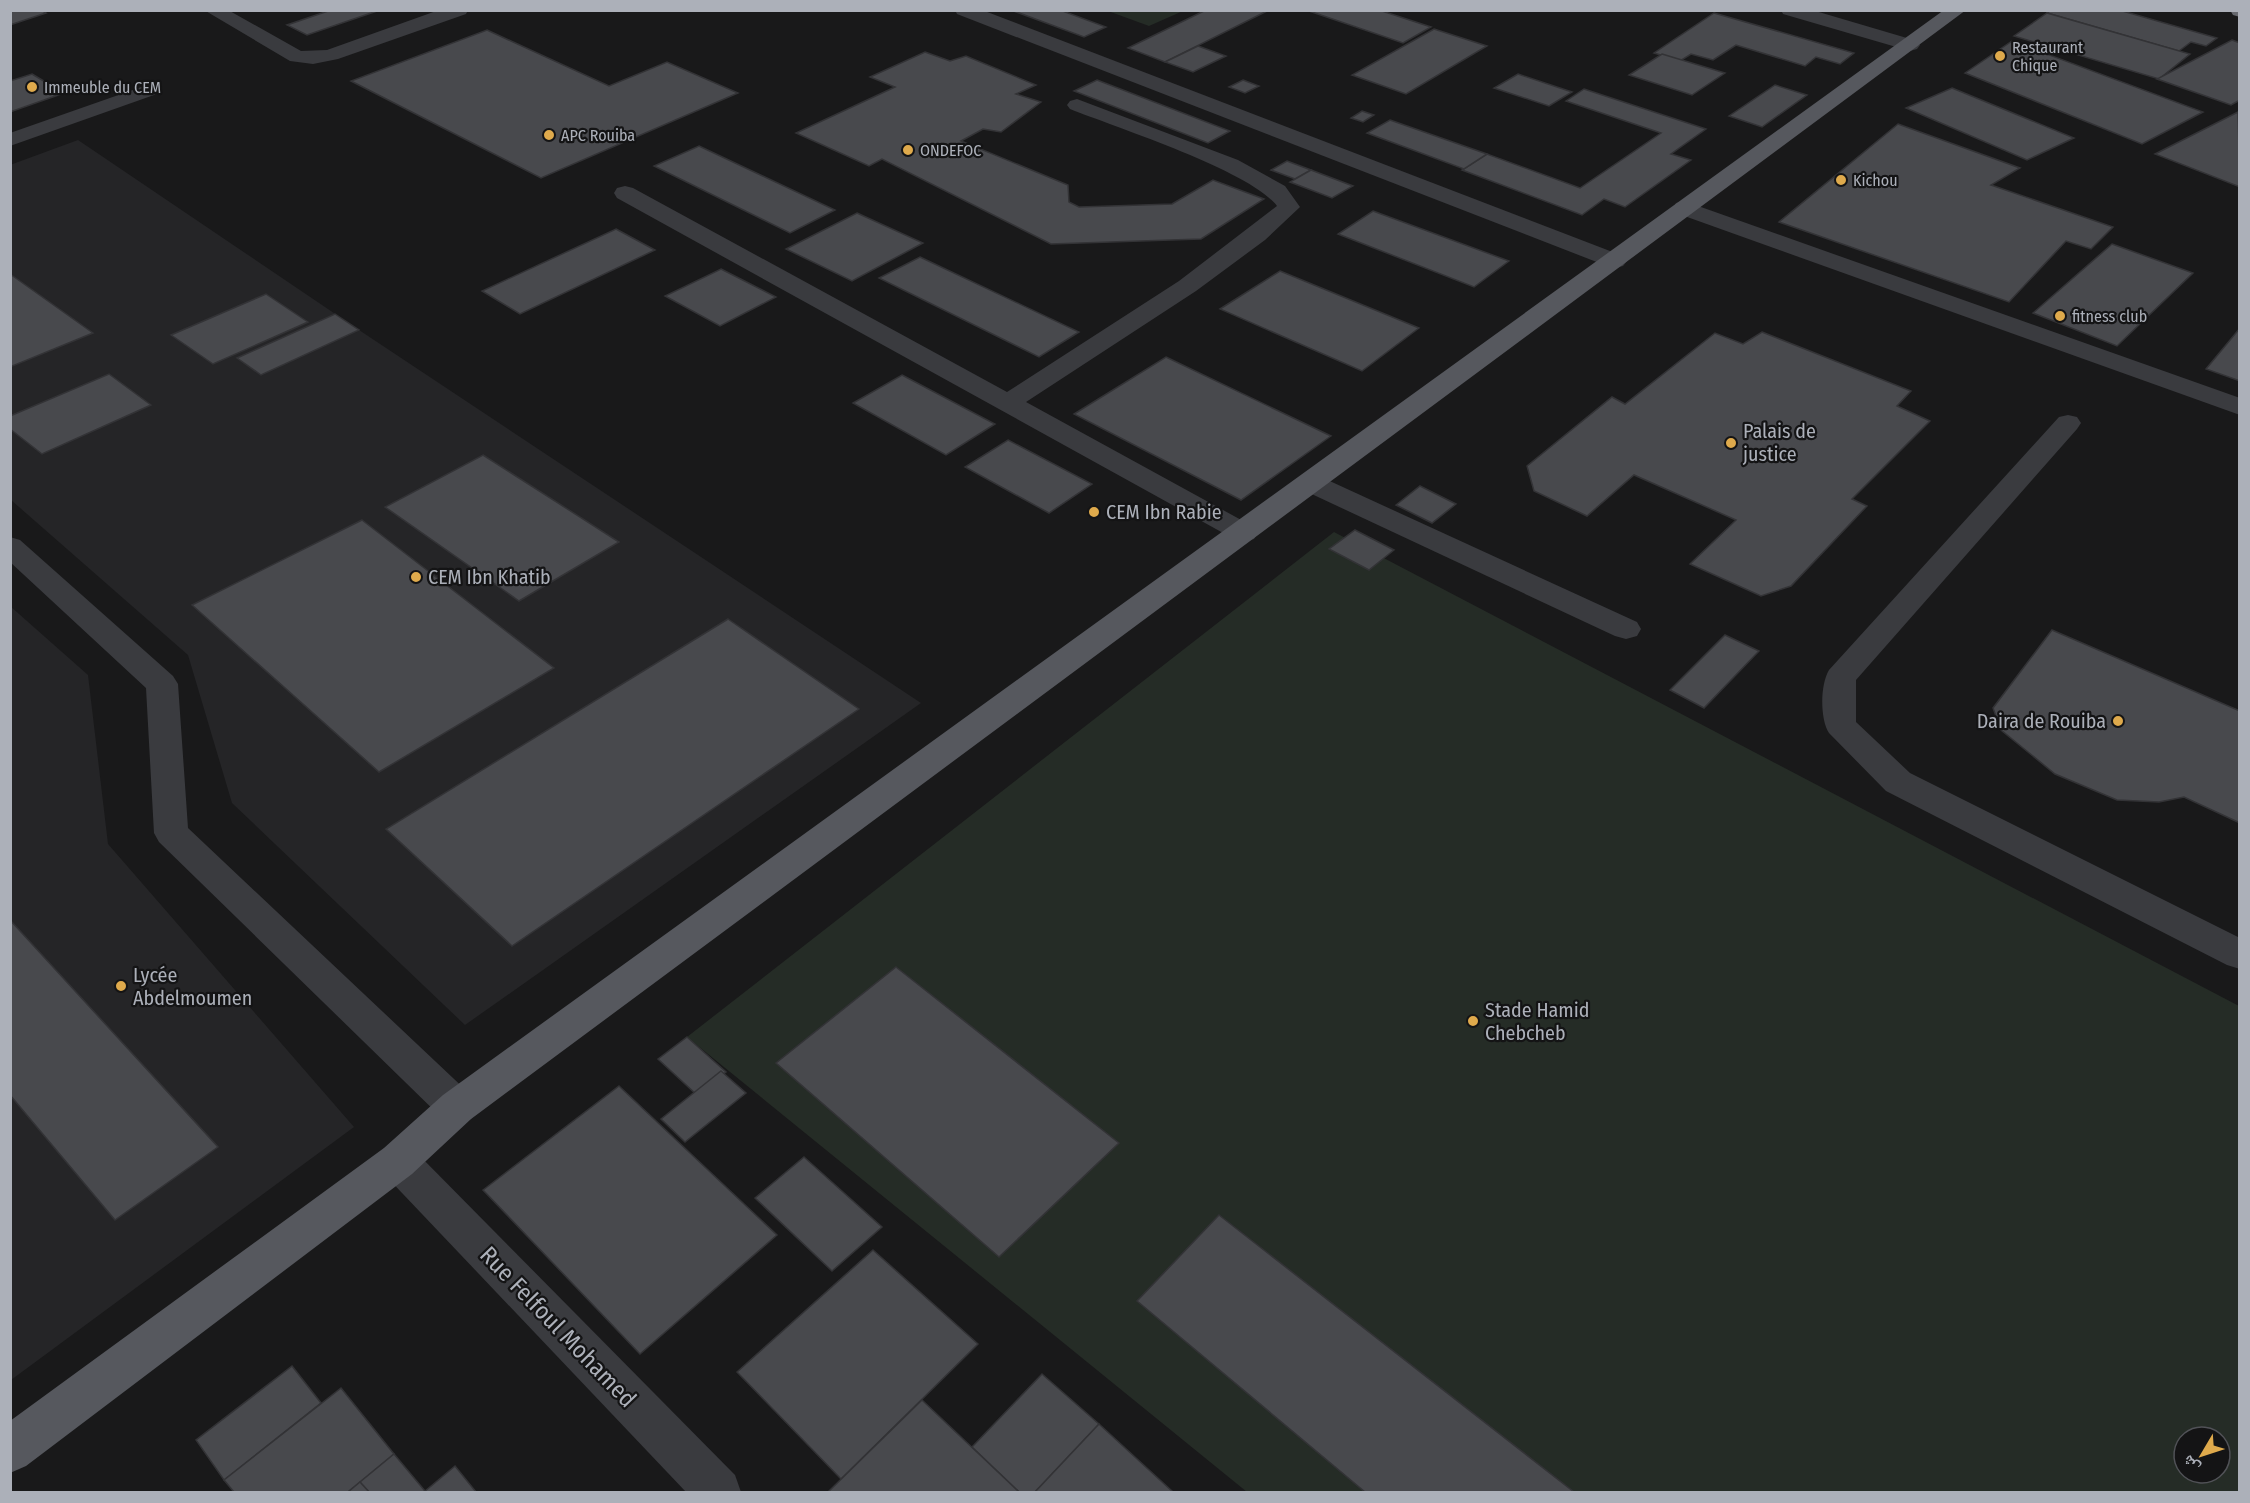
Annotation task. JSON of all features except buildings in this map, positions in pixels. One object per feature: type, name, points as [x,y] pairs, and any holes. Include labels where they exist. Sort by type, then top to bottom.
[{"type":"main road","points":[[10,1450],[398,1161],[457,1107],[1957,10]]},
{"type":"street","points":[[213,10],[297,57],[313,58],[331,55],[459,10]]},
{"type":"street","points":[[964,10],[1615,261]]},
{"type":"street","points":[[1790,10],[1828,15],[1910,45]]},
{"type":"street","points":[[10,140],[147,91]]},
{"type":"street","points":[[1007,403],[1152,309],[1257,236],[1289,207],[1277,191],[1230,165],[1077,105]]},
{"type":"street","points":[[625,193],[1244,532]]},
{"type":"street","points":[[1684,208],[2240,407]]},
{"type":"street","points":[[2068,423],[1840,678],[1840,725],[1898,782],[2240,955]]},
{"type":"street","points":[[1311,483],[1626,629]]},
{"type":"street","points":[[10,546],[162,684],[171,832],[457,1107]]},
{"type":"street","name":"Rue Felfoul Mohamed","points":[[398,1161],[718,1492]]},
{"type":"shaded area","points":[[1108,11],[1183,11],[1149,26]]},
{"type":"shaded area","name":"CEM Ibn Khatib","points":[[78,140],[359,330],[921,703],[465,1025],[232,803],[188,655],[11,500],[10,165]]},
{"type":"shaded area","name":"Stade Hamid Chebcheb","points":[[1334,532],[2239,1006],[2239,1492],[1247,1492],[687,1037]]},
{"type":"shaded area","name":"Lycée Abdelmoumen","points":[[10,606],[88,675],[108,844],[354,1127],[11,1380]]},
{"type":"place","name":"Restaurant Chique","points":[[2000,56]]},
{"type":"place","name":"Immeuble du CEM","points":[[32,87]]},
{"type":"place","name":"APC Rouiba","points":[[549,135]]},
{"type":"place","name":"ONDEFOC","points":[[908,150]]},
{"type":"place","name":"Kichou","points":[[1841,180]]},
{"type":"place","name":"fitness club","points":[[2060,316]]},
{"type":"place","name":"Palais de justice","points":[[1731,443]]},
{"type":"place","name":"CEM Ibn Rabie","points":[[1094,512]]},
{"type":"place","name":"CEM Ibn Khatib","points":[[416,577]]},
{"type":"place","name":"Daira de Rouiba","points":[[2118,721]]},
{"type":"place","name":"Lycée Abdelmoumen","points":[[121,986]]},
{"type":"place","name":"Stade Hamid Chebcheb","points":[[1473,1021]]}]
